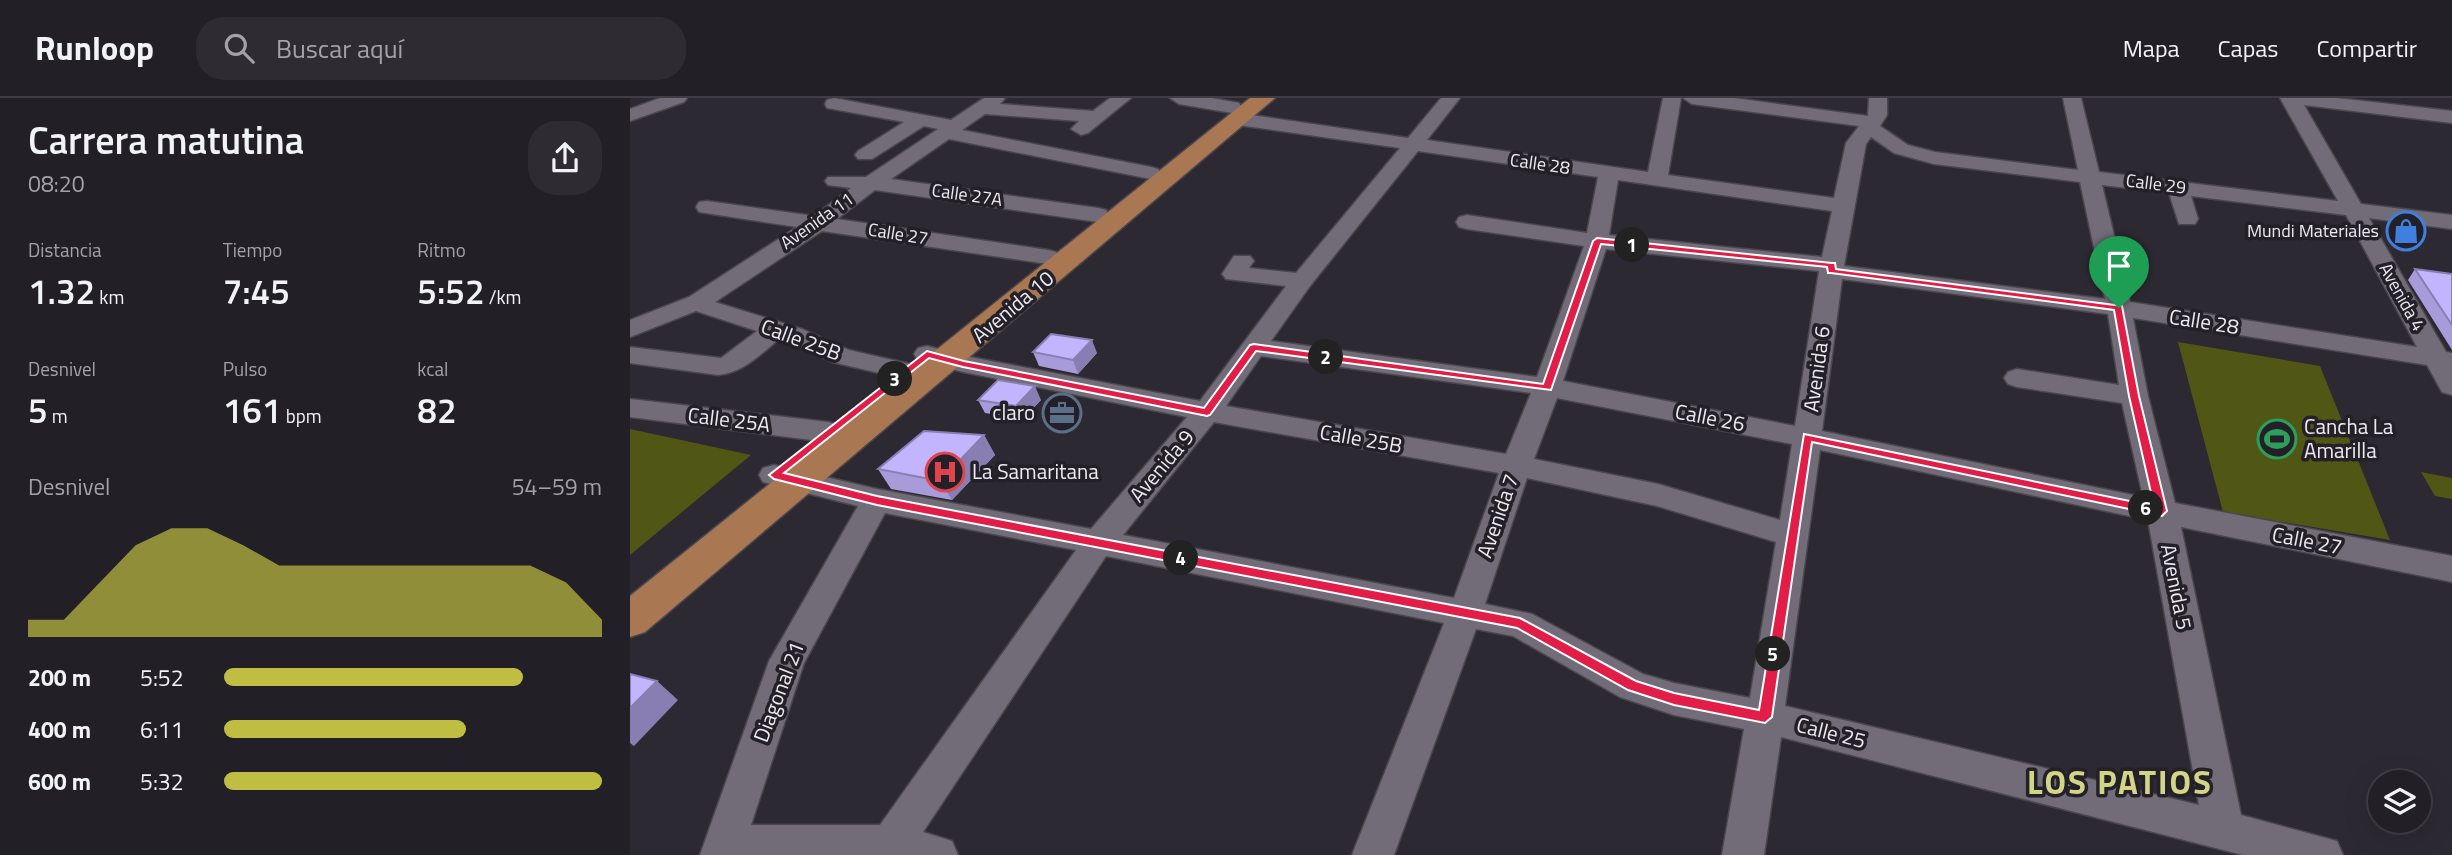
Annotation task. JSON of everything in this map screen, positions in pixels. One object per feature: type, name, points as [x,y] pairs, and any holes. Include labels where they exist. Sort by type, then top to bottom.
[{"type":"main road","name":"Avenida 10","points":[[630,591],[786,478],[828,432],[927,362],[1048,257],[1151,173],[1238,108],[1264,98]]},
{"type":"main road","name":"Avenida 10","points":[[630,620],[786,478],[1238,108]]},
{"type":"street","points":[[630,115],[678,98]]},
{"type":"street","points":[[1050,153],[1122,98]]},
{"type":"street","name":"Calle 28","points":[[1179,98],[1412,144],[1843,206]]},
{"type":"street","name":"Avenida 9","points":[[890,845],[1099,542],[1207,412],[1302,281],[1451,98]]},
{"type":"street","points":[[1657,180],[1672,98]]},
{"type":"street","name":"Calle 29","points":[[1692,98],[1881,127],[1934,158],[2452,222]]},
{"type":"street","name":"Avenida 5","points":[[2072,98],[2119,308],[2134,396],[2236,840]]},
{"type":"street","points":[[2290,98],[2452,117]]},
{"type":"street","name":"Avenida 4","points":[[2290,98],[2352,208],[2444,360],[2452,386]]},
{"type":"street","points":[[989,103],[1097,117]]},
{"type":"street","name":"Avenida 11","points":[[630,328],[698,302],[820,222],[870,183],[989,103]]},
{"type":"street","points":[[834,104],[921,120],[1050,153],[1151,173]]},
{"type":"street","points":[[864,155],[921,120]]},
{"type":"street","name":"Avenida 6","points":[[1743,855],[1831,268],[1856,143],[1881,127]]},
{"type":"street","name":"Avenida 7","points":[[1373,855],[1547,388],[1597,241],[1609,174]]},
{"type":"street","name":"Calle 27A","points":[[835,181],[870,183],[1098,215]]},
{"type":"street","points":[[2177,186],[2187,219]]},
{"type":"street","name":"Calle 27","points":[[707,207],[1048,257]]},
{"type":"street","name":"Calle 28","points":[[1467,222],[2119,308],[2444,360]]},
{"type":"street","points":[[1242,261],[1234,274],[1302,281]]},
{"type":"street","name":"Calle 25B","points":[[698,302],[712,310],[776,329],[841,356],[927,362],[1516,466],[1658,495],[1792,535]]},
{"type":"street","points":[[630,355],[718,368],[728,366],[776,329]]},
{"type":"street","name":"Calle 26","points":[[1254,347],[1547,388],[1807,437],[2162,511]]},
{"type":"street","points":[[2017,377],[2134,396]]},
{"type":"street","name":"Calle 25A","points":[[630,408],[828,432]]},
{"type":"street","name":"Calle 25","points":[[786,478],[877,500],[1520,624],[1633,686],[1674,699],[1765,717],[2236,840],[2322,855]]},
{"type":"street","name":"Diagonal 21","points":[[722,850],[787,661],[877,500]]},
{"type":"street","name":"Calle 27","points":[[2162,511],[2452,569]]},
{"type":"street","points":[[722,850],[890,845],[937,855]]},
{"type":"green space","name":"Cancha La Amarilla","points":[[2178,342],[2320,366],[2390,540],[2223,512]]},
{"type":"green space","points":[[630,429],[751,455],[630,555]]},
{"type":"green space","points":[[2421,472],[2452,478],[2452,499],[2435,496]]},
{"type":"building","points":[[2415,269],[2452,274],[2452,325]]},
{"type":"building","points":[[1051,334],[1092,340],[1073,360],[1033,352]]},
{"type":"building","points":[[998,380],[1035,386],[1016,406],[978,400]]},
{"type":"building","points":[[924,431],[984,435],[940,481],[878,469]]},
{"type":"building","points":[[630,674],[657,681],[630,708]]},
{"type":"place","name":"Mundi Materiales","points":[[2406,231]]},
{"type":"place","name":"claro","points":[[1062,413]]},
{"type":"place","name":"Cancha La Amarilla","points":[[2277,439]]},
{"type":"place","name":"La Samaritana","points":[[945,472]]},
{"type":"district","name":"LOS PATIOS","points":[[2120,782]]},
{"type":"route","points":[[1597,241],[1832,265],[1831,271],[2119,308],[2134,396],[2162,511],[1807,437],[1765,717],[1674,699],[1633,686],[1520,624],[877,500],[774,475],[927,354],[963,364],[1207,412],[1254,347],[1547,388],[1597,241]]}]
